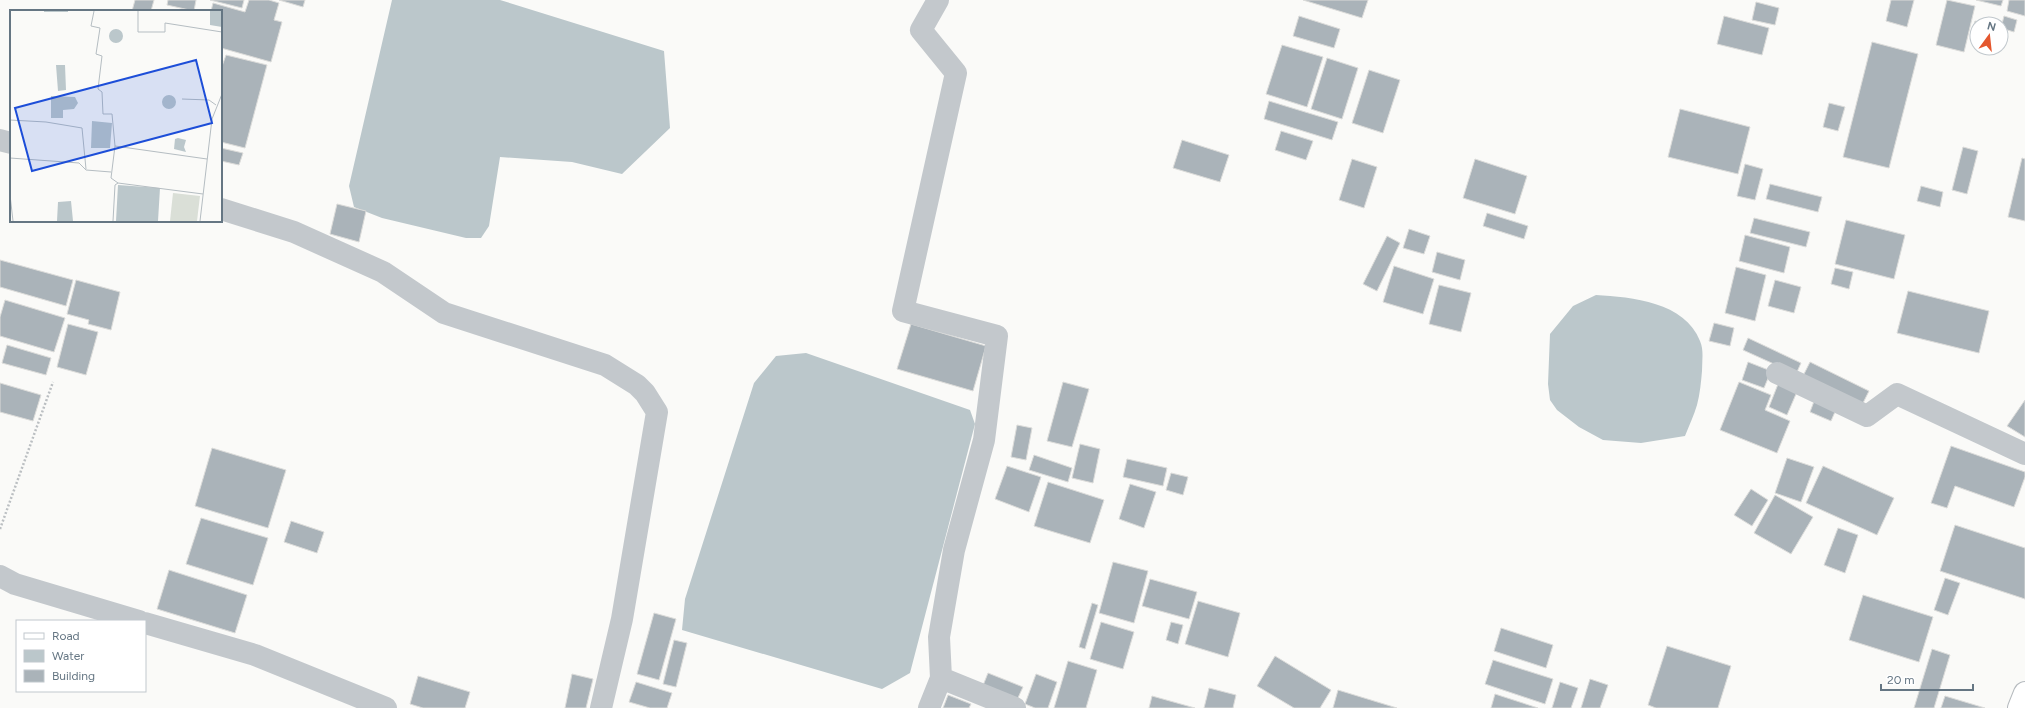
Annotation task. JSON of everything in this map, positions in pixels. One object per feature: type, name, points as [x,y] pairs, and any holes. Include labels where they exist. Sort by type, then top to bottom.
[{"type":"main road","points":[[2019,708],[2025,692]]},
{"type":"street","points":[[929,708],[941,678],[939,637],[954,550],[984,440],[997,336],[903,311],[956,73],[921,30],[938,0]]},
{"type":"street","points":[[0,140],[10,143]]},
{"type":"street","points":[[222,209],[294,232],[383,272],[444,313],[605,365],[637,385],[645,394],[657,412],[622,619],[601,708]]},
{"type":"street","points":[[1777,373],[1868,416],[1897,394],[2025,454]]},
{"type":"street","points":[[0,576],[15,584],[136,620]]},
{"type":"street","points":[[146,623],[255,655],[386,708]]},
{"type":"street","points":[[941,678],[1014,708]]},
{"type":"path","points":[[0,529],[53,382]]},
{"type":"water","points":[[392,0],[500,0],[664,51],[670,128],[622,174],[572,162],[500,157],[489,226],[481,238],[466,238],[382,218],[354,207],[349,186]]},
{"type":"water","points":[[1596,295],[1641,300],[1656,304],[1670,310],[1693,328],[1701,344],[1702,371],[1697,405],[1685,436],[1641,443],[1603,440],[1579,427],[1557,410],[1550,400],[1548,384],[1550,334],[1573,306]]},
{"type":"water","points":[[806,353],[970,410],[975,424],[910,673],[882,689],[682,630],[685,599],[754,383],[776,356]]},
{"type":"building","points":[[135,0],[154,0],[151,10],[132,10]]},
{"type":"building","points":[[168,0],[196,0],[194,10],[167,5]]},
{"type":"building","points":[[210,0],[244,0],[242,8]]},
{"type":"building","points":[[249,0],[269,0],[279,3],[274,20],[282,22],[271,62],[222,48],[222,10],[211,10],[213,3],[245,12]]},
{"type":"building","points":[[279,0],[305,0],[303,7]]},
{"type":"building","points":[[1303,0],[1368,0],[1362,18]]},
{"type":"building","points":[[1891,0],[1914,0],[1907,27],[1886,21]]},
{"type":"building","points":[[1947,0],[1975,6],[1973,16],[1969,16],[1969,31],[1964,52],[1936,45]]},
{"type":"building","points":[[1976,0],[2003,0],[2001,6]]},
{"type":"building","points":[[2009,0],[2025,0],[2025,16],[2007,11]]},
{"type":"building","points":[[1756,2],[1779,8],[1775,25],[1752,20]]},
{"type":"building","points":[[1299,16],[1340,29],[1334,48],[1293,36]]},
{"type":"building","points":[[1724,16],[1769,28],[1762,55],[1717,44]]},
{"type":"building","points":[[2009,18],[2017,20],[2014,32],[2009,30]]},
{"type":"building","points":[[1872,42],[1918,54],[1889,168],[1843,157]]},
{"type":"building","points":[[1282,45],[1323,57],[1307,107],[1266,94]]},
{"type":"building","points":[[226,55],[267,65],[245,148],[222,142],[222,66]]},
{"type":"building","points":[[1327,58],[1358,68],[1342,119],[1311,109]]},
{"type":"building","points":[[1369,70],[1400,80],[1383,133],[1352,123]]},
{"type":"building","points":[[1269,101],[1338,122],[1332,140],[1264,119]]},
{"type":"building","points":[[1829,103],[1845,107],[1838,131],[1823,127]]},
{"type":"building","points":[[1680,109],[1750,127],[1738,174],[1668,157]]},
{"type":"building","points":[[1281,131],[1313,141],[1306,160],[1275,150]]},
{"type":"building","points":[[1182,140],[1229,155],[1220,182],[1173,168]]},
{"type":"building","points":[[1963,147],[1978,151],[1967,194],[1952,190]]},
{"type":"building","points":[[222,148],[243,153],[239,165],[222,161]]},
{"type":"building","points":[[2022,158],[2025,159],[2025,221],[2008,217]]},
{"type":"building","points":[[1352,159],[1377,167],[1364,208],[1339,200]]},
{"type":"building","points":[[1475,159],[1527,176],[1515,214],[1463,198]]},
{"type":"building","points":[[1745,164],[1763,169],[1755,200],[1737,196]]},
{"type":"building","points":[[1770,184],[1822,197],[1818,212],[1766,199]]},
{"type":"building","points":[[1921,186],[1943,192],[1940,207],[1917,201]]},
{"type":"building","points":[[337,204],[366,211],[359,242],[330,234]]},
{"type":"building","points":[[1487,213],[1528,226],[1524,239],[1483,226]]},
{"type":"building","points":[[1754,218],[1810,232],[1806,247],[1750,233]]},
{"type":"building","points":[[1846,220],[1905,235],[1894,279],[1835,264]]},
{"type":"building","points":[[1409,229],[1430,236],[1424,254],[1403,248]]},
{"type":"building","points":[[1745,235],[1790,247],[1784,273],[1739,261]]},
{"type":"building","points":[[1387,236],[1400,243],[1377,291],[1363,284]]},
{"type":"building","points":[[1437,252],[1465,260],[1460,280],[1432,272]]},
{"type":"building","points":[[0,260],[73,280],[66,306],[0,287]]},
{"type":"building","points":[[1394,266],[1434,279],[1423,314],[1383,302]]},
{"type":"building","points":[[1736,267],[1766,275],[1755,321],[1725,313]]},
{"type":"building","points":[[1835,268],[1853,272],[1849,289],[1831,284]]},
{"type":"building","points":[[76,280],[120,292],[111,330],[88,324],[89,320],[67,314]]},
{"type":"building","points":[[1775,280],[1801,287],[1794,313],[1768,306]]},
{"type":"building","points":[[1439,285],[1471,293],[1461,332],[1429,324]]},
{"type":"building","points":[[1908,291],[1989,311],[1979,353],[1897,333]]},
{"type":"building","points":[[5,300],[65,318],[54,352],[0,336],[0,317]]},
{"type":"building","points":[[1714,323],[1734,328],[1730,346],[1709,341]]},
{"type":"building","points":[[68,324],[98,332],[86,375],[57,367]]},
{"type":"building","points":[[911,324],[986,346],[973,391],[897,369]]},
{"type":"building","points":[[1748,338],[1801,363],[1796,374],[1743,350]]},
{"type":"building","points":[[7,345],[51,358],[46,375],[2,363]]},
{"type":"building","points":[[1748,362],[1771,371],[1764,388],[1742,380]]},
{"type":"building","points":[[1810,362],[1869,391],[1860,409],[1801,380]]},
{"type":"building","points":[[1780,379],[1799,387],[1787,415],[1769,407]]},
{"type":"building","points":[[1063,382],[1089,389],[1072,447],[1047,441]]},
{"type":"building","points":[[1739,382],[1771,395],[1765,410],[1790,421],[1777,453],[1720,430]]},
{"type":"building","points":[[0,383],[41,395],[33,421],[0,412]]},
{"type":"building","points":[[1816,396],[1838,405],[1831,421],[1810,412]]},
{"type":"building","points":[[2025,400],[2025,437],[2007,426]]},
{"type":"building","points":[[1017,425],[1032,428],[1026,460],[1011,457]]},
{"type":"building","points":[[1080,444],[1100,449],[1093,483],[1072,478]]},
{"type":"building","points":[[1951,446],[2025,472],[2025,477],[2014,507],[1955,486],[1947,508],[1931,503]]},
{"type":"building","points":[[212,448],[286,470],[268,528],[195,506]]},
{"type":"building","points":[[1034,455],[1072,468],[1068,482],[1029,470]]},
{"type":"building","points":[[1787,458],[1814,467],[1801,502],[1775,493]]},
{"type":"building","points":[[1127,459],[1167,468],[1163,486],[1123,477]]},
{"type":"building","points":[[1007,466],[1041,477],[1029,512],[995,499]]},
{"type":"building","points":[[1823,466],[1894,498],[1877,535],[1806,503]]},
{"type":"building","points":[[1171,473],[1188,477],[1183,495],[1166,490]]},
{"type":"building","points":[[1048,482],[1104,500],[1090,543],[1034,526]]},
{"type":"building","points":[[1130,484],[1156,492],[1144,528],[1119,519]]},
{"type":"building","points":[[1751,489],[1768,500],[1752,526],[1734,515]]},
{"type":"building","points":[[1775,495],[1813,517],[1791,554],[1754,533]]},
{"type":"building","points":[[201,518],[268,538],[253,585],[186,564]]},
{"type":"building","points":[[291,521],[324,532],[317,553],[284,542]]},
{"type":"building","points":[[1955,525],[2025,548],[2025,599],[1940,571]]},
{"type":"building","points":[[1838,528],[1858,535],[1845,573],[1824,565]]},
{"type":"building","points":[[1113,562],[1148,571],[1134,623],[1099,613]]},
{"type":"building","points":[[169,570],[247,595],[235,633],[157,609]]},
{"type":"building","points":[[1945,578],[1960,583],[1948,615],[1934,610]]},
{"type":"building","points":[[1150,579],[1197,592],[1189,619],[1142,606]]},
{"type":"building","points":[[1863,595],[1933,617],[1919,662],[1849,640]]},
{"type":"building","points":[[1198,601],[1240,613],[1228,657],[1185,644]]},
{"type":"building","points":[[1092,603],[1098,605],[1085,649],[1079,647]]},
{"type":"building","points":[[654,613],[676,619],[659,680],[637,674]]},
{"type":"building","points":[[1101,622],[1134,632],[1123,669],[1090,659]]},
{"type":"building","points":[[1171,622],[1183,625],[1178,644],[1166,640]]},
{"type":"building","points":[[1501,628],[1553,645],[1546,668],[1494,651]]},
{"type":"building","points":[[674,640],[687,643],[676,687],[663,684]]},
{"type":"building","points":[[1667,646],[1731,666],[1718,708],[1656,708],[1648,705]]},
{"type":"building","points":[[1932,649],[1950,655],[1934,708],[1914,708]]},
{"type":"building","points":[[1275,656],[1331,690],[1320,708],[1294,708],[1257,686]]},
{"type":"building","points":[[1493,660],[1553,679],[1545,704],[1485,684]]},
{"type":"building","points":[[1068,661],[1097,670],[1086,708],[1054,708]]},
{"type":"building","points":[[988,673],[1023,687],[1016,702],[982,688]]},
{"type":"building","points":[[572,674],[593,679],[586,708],[565,708]]},
{"type":"building","points":[[1036,674],[1057,682],[1048,708],[1035,708],[1025,704]]},
{"type":"building","points":[[418,676],[470,692],[465,708],[423,708],[410,704]]},
{"type":"building","points":[[1590,679],[1608,685],[1600,708],[1581,708]]},
{"type":"building","points":[[636,682],[672,693],[667,708],[650,708],[629,702]]},
{"type":"building","points":[[1560,682],[1578,688],[1571,708],[1552,708]]},
{"type":"building","points":[[1209,688],[1236,695],[1233,708],[1204,708]]},
{"type":"building","points":[[1338,690],[1397,708],[1333,708]]},
{"type":"building","points":[[1495,694],[1538,708],[1491,708]]},
{"type":"building","points":[[948,695],[971,704],[969,708],[943,708]]},
{"type":"building","points":[[1152,696],[1195,708],[1149,708]]},
{"type":"building","points":[[1945,696],[1985,708],[1941,708]]}]
